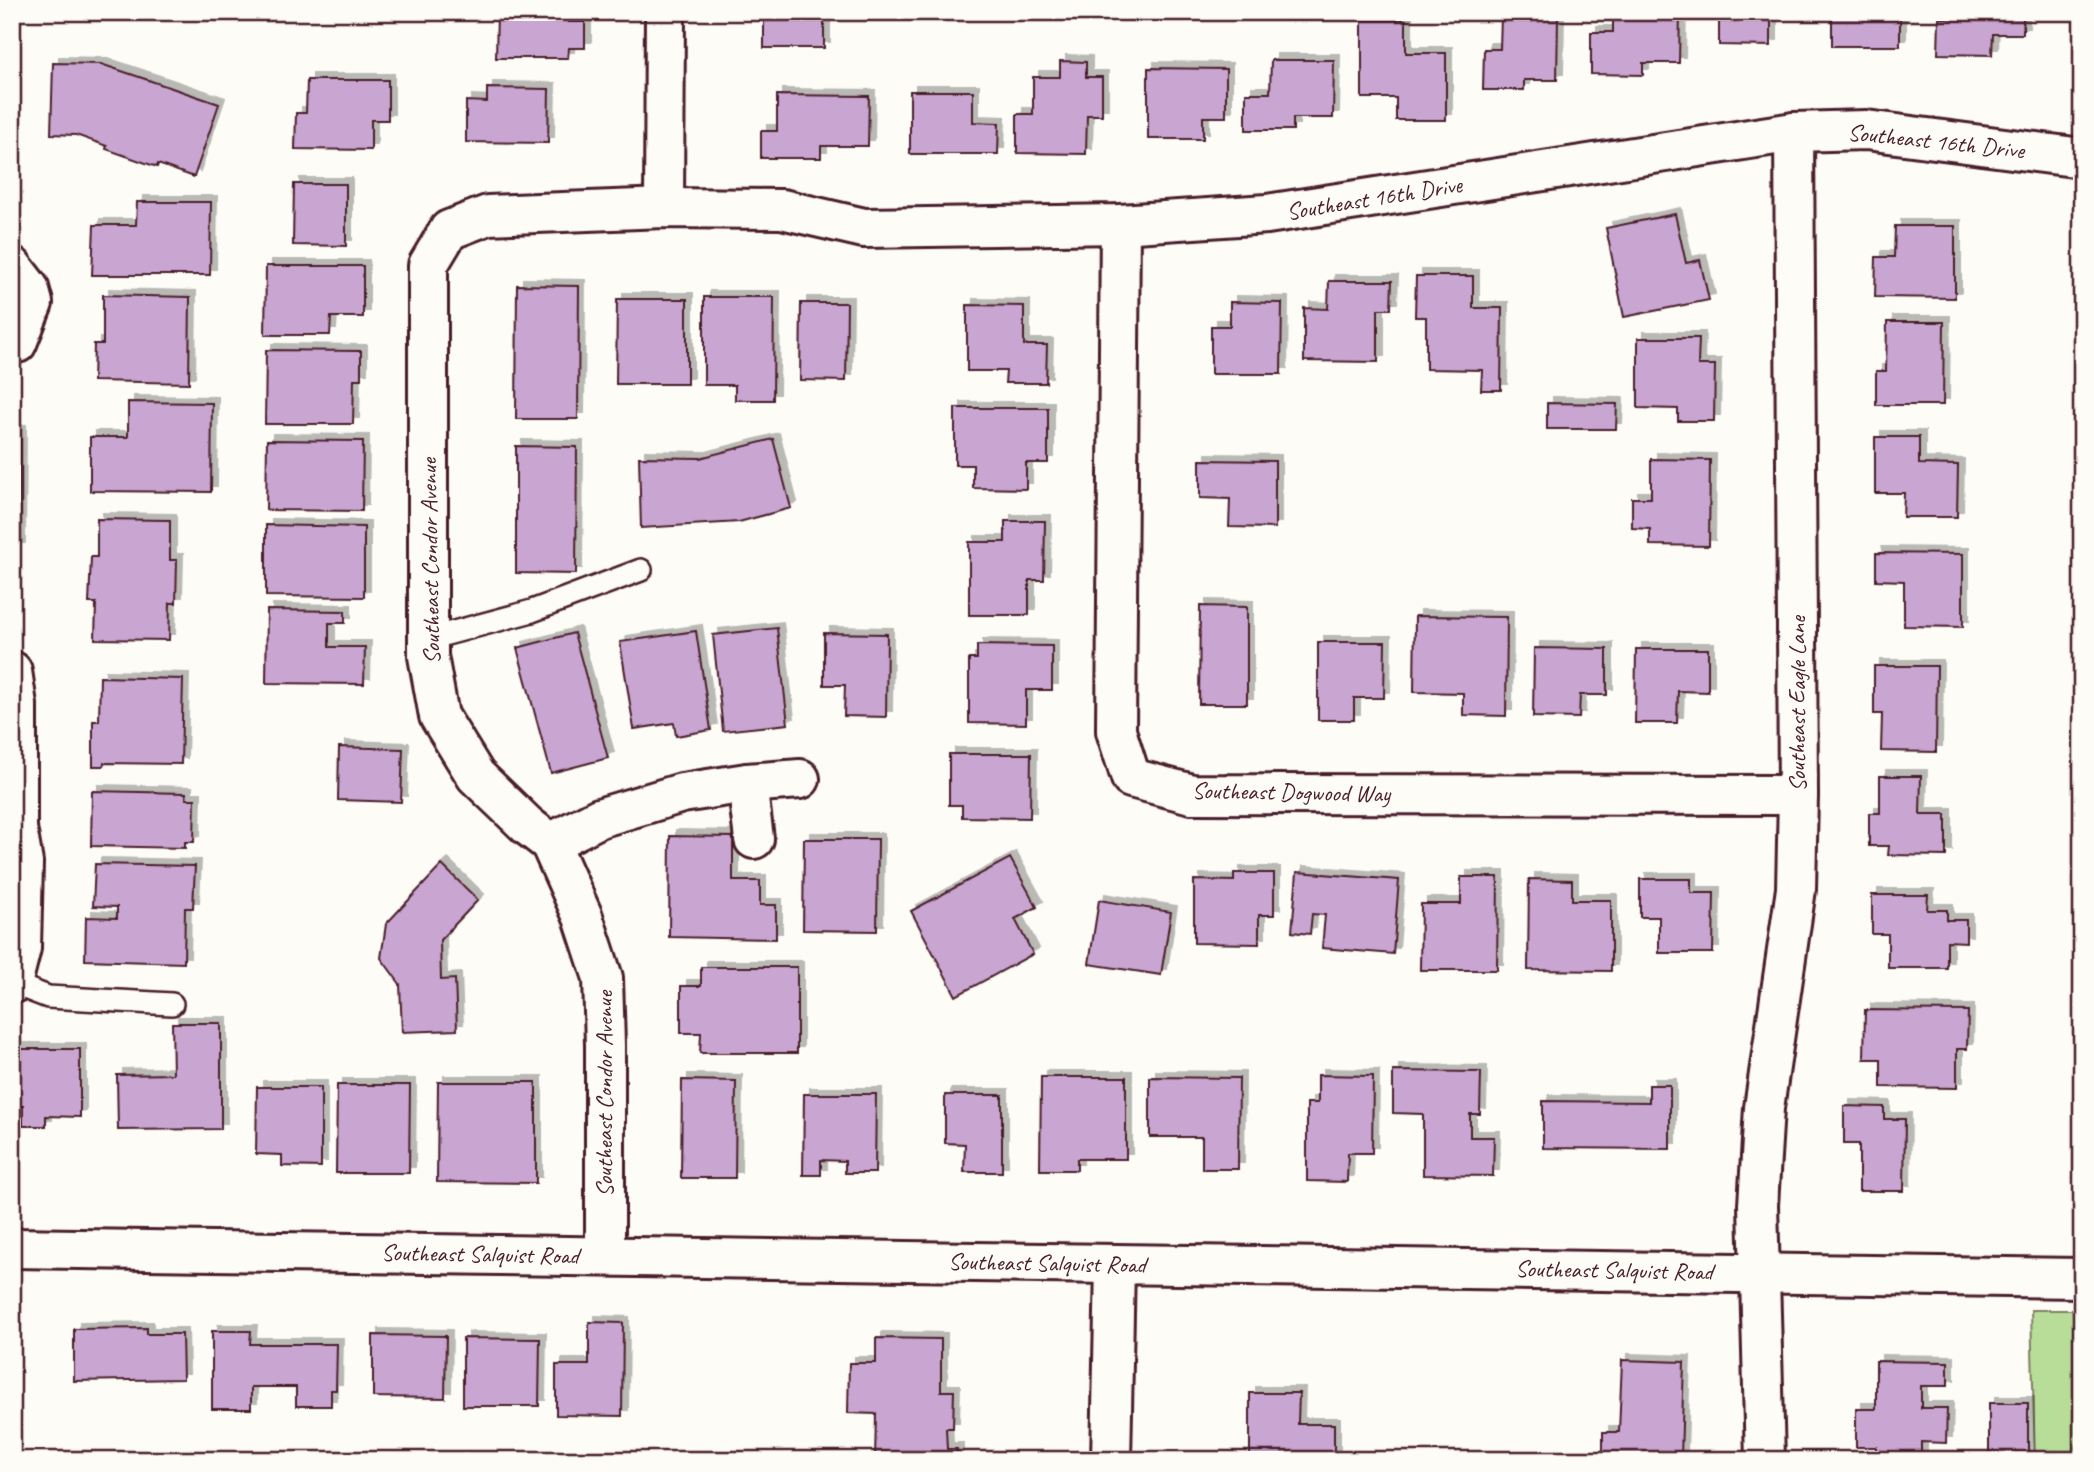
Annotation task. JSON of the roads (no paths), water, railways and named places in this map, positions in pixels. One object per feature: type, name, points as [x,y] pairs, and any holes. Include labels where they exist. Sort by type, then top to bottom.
[{"type":"street","points":[[664,208],[665,12]]},
{"type":"street","name":"Southeast 16th Drive","points":[[664,208],[782,209],[864,228],[1120,224],[1267,214],[1794,132],[1866,130],[2082,158]]},
{"type":"street","name":"Southeast Eagle Lane","points":[[1765,1460],[1758,1205],[1764,1108],[1796,890],[1798,795],[1794,132]]},
{"type":"street","name":"Southeast Condor Avenue","points":[[605,1256],[603,978],[583,917],[550,843],[528,826],[476,776],[439,716],[428,656],[428,265],[449,230],[488,215],[664,208]]},
{"type":"street","name":"Southeast Dogwood Way","points":[[1120,224],[1116,731],[1131,778],[1192,794],[1798,795]]},
{"type":"street","points":[[12,265],[29,288],[33,303],[17,343],[12,344]]},
{"type":"street","points":[[12,671],[17,705],[15,827],[23,863],[21,948],[13,984]]},
{"type":"street","points":[[550,843],[599,818],[682,793],[747,783],[800,779]]},
{"type":"street","points":[[747,783],[754,839]]},
{"type":"street","name":"Southeast Salquist Road","points":[[12,1248],[2082,1278]]},
{"type":"street","points":[[1111,1460],[1115,1264]]},
{"type":"lane","points":[[428,639],[531,611],[641,570]]},
{"type":"lane","points":[[13,984],[48,997],[172,1004]]}]
